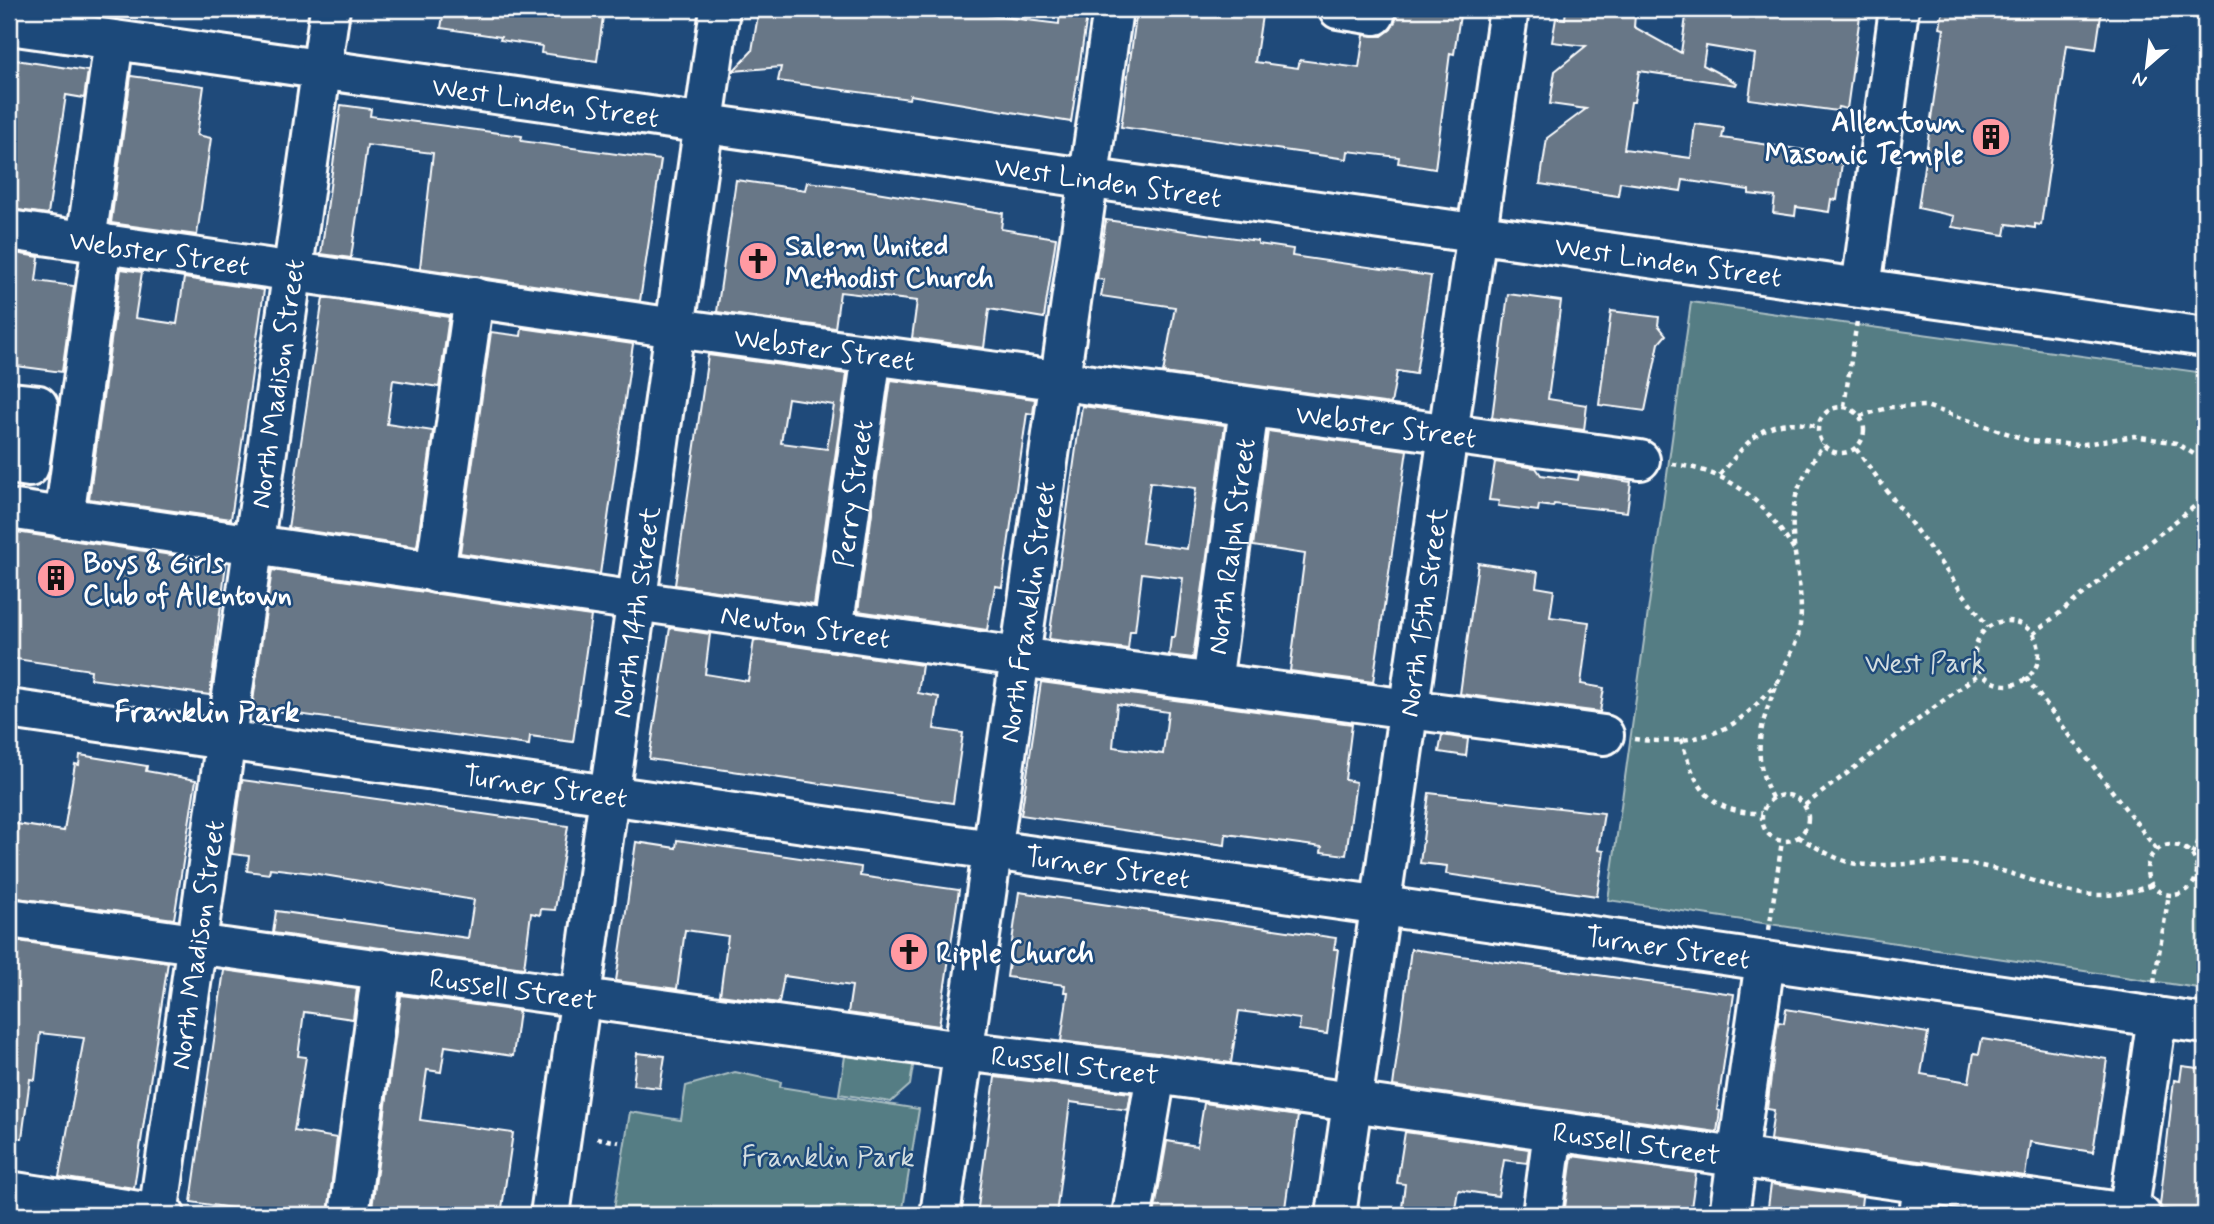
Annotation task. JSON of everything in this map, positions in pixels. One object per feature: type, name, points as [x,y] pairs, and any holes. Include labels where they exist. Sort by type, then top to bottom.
[{"type":"street","name":"North Madison Street","points":[[161,1215],[225,740],[330,9]]},
{"type":"street","name":"North 14th Street","points":[[550,1215],[720,9]]},
{"type":"street","name":"North Franklin Street","points":[[940,1215],[1113,9]]},
{"type":"street","name":"North 15th Street","points":[[1336,1215],[1378,905],[1510,9]]},
{"type":"street","points":[[1861,288],[1899,9]]},
{"type":"street","name":"West Linden Street","points":[[9,25],[125,30],[322,68],[2205,337]]},
{"type":"street","points":[[64,518],[94,242],[125,30]]},
{"type":"street","name":"Webster Street","points":[[9,230],[675,328],[1640,460]]},
{"type":"street","points":[[435,573],[474,297]]},
{"type":"street","name":"Perry Street","points":[[834,630],[872,355]]},
{"type":"street","points":[[9,402],[38,405],[29,467],[9,464]]},
{"type":"street","name":"North Ralph Street","points":[[1212,683],[1249,408]]},
{"type":"street","name":"Newton Street","points":[[9,509],[636,603],[1604,735]]},
{"type":"street","name":"Turner Street","points":[[9,709],[2205,1024]]},
{"type":"street","name":"Russell Street","points":[[9,918],[962,1051],[1156,1074],[1553,1131],[1737,1159],[1921,1199],[2132,1215]]},
{"type":"street","points":[[1729,1215],[1765,961]]},
{"type":"street","points":[[349,1215],[382,969]]},
{"type":"street","points":[[2132,1215],[2157,1017]]},
{"type":"street","points":[[1132,1215],[1156,1074]]},
{"type":"street","points":[[1542,1215],[1553,1131]]},
{"type":"street","points":[[9,1191],[161,1215]]},
{"type":"path","points":[[1844,406],[1861,288]]},
{"type":"path","points":[[1844,406],[1860,416],[1865,433],[1856,449],[1838,453],[1823,444],[1818,427],[1827,411],[1844,406]]},
{"type":"path","points":[[1860,416],[1891,407],[1926,406],[2030,441],[2078,445],[2135,436],[2176,443],[2205,461]]},
{"type":"path","points":[[1720,475],[1756,432],[1798,421],[1818,427]]},
{"type":"path","points":[[1772,798],[1762,778],[1757,755],[1778,683],[1799,633],[1803,599],[1793,520],[1799,488],[1823,444]]},
{"type":"path","points":[[1856,449],[1988,627]]},
{"type":"path","points":[[1640,460],[1689,466],[1720,475],[1773,517],[1797,556]]},
{"type":"path","points":[[2033,634],[2205,496],[2205,474]]},
{"type":"path","points":[[1999,621],[2012,621],[2024,625],[2033,634],[2039,657],[2035,669],[2026,678],[2003,684],[1982,672],[1976,648],[1988,627],[1999,621]]},
{"type":"path","points":[[1805,805],[1982,672]]},
{"type":"path","points":[[2026,678],[2157,850]]},
{"type":"path","points":[[1604,735],[1655,742],[1699,738],[1740,720],[1778,683]]},
{"type":"path","points":[[1681,739],[1692,777],[1709,798],[1740,813],[1762,813]]},
{"type":"path","points":[[1798,838],[1809,819],[1805,805],[1786,794],[1772,798],[1762,813],[1764,828],[1775,839],[1782,841],[1798,838],[1836,858],[1856,864],[1960,863],[2020,876],[2073,894],[2113,897],[2152,885],[2169,894],[2187,890],[2197,873],[2192,855],[2205,830]]},
{"type":"path","points":[[1765,961],[1782,841]]},
{"type":"path","points":[[2152,885],[2147,866],[2157,850],[2175,845],[2192,855]]},
{"type":"path","points":[[2194,882],[2205,881]]},
{"type":"path","points":[[2157,1017],[2154,986],[2169,894]]},
{"type":"path","points":[[597,1138],[619,1142]]},
{"type":"green space","name":"West Park","points":[[1691,302],[2205,373],[2205,989],[1608,900]]},
{"type":"green space","points":[[846,1050],[914,1060],[910,1085],[891,1102],[839,1094]]},
{"type":"green space","name":"Franklin Park","points":[[735,1072],[781,1082],[780,1087],[919,1109],[902,1215],[613,1215],[630,1112],[681,1120],[686,1086]]},
{"type":"building","points":[[444,9],[604,9],[597,61],[541,53],[542,46],[441,28]]},
{"type":"building","points":[[759,9],[939,9],[1059,24],[1060,9],[1088,9],[1071,122],[910,95],[909,99],[778,81],[781,67],[733,71],[752,51]]},
{"type":"building","points":[[1137,9],[1263,9],[1255,62],[1298,68],[1300,60],[1359,68],[1364,35],[1382,36],[1391,29],[1396,19],[1396,9],[1461,9],[1454,54],[1450,53],[1435,169],[1398,163],[1399,157],[1348,151],[1347,159],[1121,127]]},
{"type":"building","points":[[1566,9],[1618,9],[1618,13],[1635,15],[1634,27],[1681,53],[1687,9],[1861,9],[1847,109],[1838,107],[1837,111],[1749,99],[1755,54],[1706,46],[1703,65],[1737,83],[1736,85],[1639,71],[1634,102],[1631,102],[1624,149],[1691,158],[1695,124],[1724,128],[1722,138],[1831,154],[1830,162],[1842,163],[1837,200],[1831,199],[1829,212],[1796,207],[1795,216],[1773,213],[1775,197],[1749,194],[1749,190],[1683,180],[1681,191],[1620,182],[1618,196],[1540,184],[1547,138],[1586,109],[1550,104],[1555,71],[1586,46],[1552,42],[1556,18],[1565,19]]},
{"type":"building","name":"Allentown Masonic Temple","points":[[1943,9],[2102,9],[2096,49],[2067,45],[2041,225],[2035,224],[2035,228],[2007,224],[2005,235],[1952,227],[1954,216],[1918,208],[1944,29],[1940,28]]},
{"type":"building","points":[[9,59],[88,71],[84,98],[66,95],[48,214],[9,209]]},
{"type":"building","points":[[131,76],[204,86],[197,135],[211,138],[197,235],[111,223]]},
{"type":"building","points":[[341,105],[371,109],[370,116],[522,136],[521,141],[661,160],[640,301],[420,268],[433,153],[367,145],[351,258],[321,254]]},
{"type":"building","points":[[736,180],[805,190],[807,182],[834,185],[1003,213],[1001,229],[1056,238],[1044,318],[989,309],[984,348],[912,338],[917,301],[840,292],[835,328],[717,312]]},
{"type":"building","points":[[1106,220],[1258,241],[1258,244],[1293,249],[1292,256],[1431,276],[1416,374],[1397,371],[1391,404],[1163,373],[1175,307],[1101,296],[1104,280],[1097,279]]},
{"type":"building","points":[[9,252],[39,257],[36,281],[74,286],[62,372],[9,365]]},
{"type":"building","points":[[121,269],[142,272],[135,318],[177,324],[184,278],[264,290],[231,519],[89,499]]},
{"type":"building","points":[[1508,294],[1561,301],[1548,399],[1587,405],[1584,430],[1492,418]]},
{"type":"building","points":[[323,298],[449,317],[439,387],[393,380],[387,424],[433,431],[417,547],[288,528]]},
{"type":"building","points":[[1611,311],[1659,317],[1658,325],[1666,335],[1659,343],[1645,411],[1599,405]]},
{"type":"building","points":[[522,328],[633,344],[600,574],[460,553],[491,332],[521,336]]},
{"type":"building","points":[[708,355],[847,374],[814,605],[675,585]],"holes":[[[788,398],[834,405],[827,449],[781,443]]]},
{"type":"building","points":[[891,380],[1035,399],[1033,414],[1027,413],[1002,587],[995,586],[987,630],[858,611]]},
{"type":"building","points":[[1082,406],[1225,425],[1193,658],[1169,655],[1171,637],[1175,637],[1183,578],[1142,573],[1135,631],[1130,631],[1128,649],[1049,639]],"holes":[[[1150,482],[1196,488],[1187,549],[1142,543]]]},
{"type":"building","points":[[1268,431],[1407,450],[1373,682],[1290,671],[1305,554],[1253,546]]},
{"type":"building","points":[[1495,462],[1536,468],[1541,475],[1578,480],[1579,474],[1631,482],[1627,512],[1554,504],[1553,507],[1539,505],[1538,511],[1498,506],[1499,501],[1489,500]]},
{"type":"building","points":[[9,531],[226,563],[210,695],[90,679],[91,670],[9,658]]},
{"type":"building","points":[[1478,563],[1538,572],[1536,587],[1554,590],[1550,617],[1589,622],[1581,684],[1604,688],[1600,712],[1460,694]]},
{"type":"building","points":[[272,570],[591,616],[573,742],[530,736],[529,745],[252,708]]},
{"type":"building","points":[[670,628],[710,634],[705,674],[748,681],[754,640],[922,665],[918,693],[939,697],[934,729],[963,733],[953,803],[649,759]]},
{"type":"building","points":[[1041,682],[1352,724],[1345,780],[1356,782],[1346,855],[1321,852],[1322,847],[1226,834],[1225,845],[1021,815]],"holes":[[[1117,704],[1168,712],[1163,754],[1113,747]]]},
{"type":"building","points":[[1442,735],[1468,739],[1466,756],[1439,752]]},
{"type":"building","points":[[80,755],[147,766],[146,771],[196,780],[174,919],[9,897],[9,823],[64,831],[75,764],[79,765]]},
{"type":"building","points":[[242,780],[568,826],[555,910],[541,909],[540,915],[531,913],[524,968],[273,933],[276,911],[468,938],[474,900],[312,873],[270,868],[269,874],[247,871],[249,856],[232,854]]},
{"type":"building","points":[[1429,793],[1604,813],[1598,850],[1604,851],[1597,896],[1446,874],[1447,866],[1420,863]]},
{"type":"building","points":[[677,840],[861,867],[860,876],[959,890],[939,1026],[848,1013],[852,986],[784,976],[779,1003],[720,995],[728,936],[685,930],[677,989],[616,981],[636,842],[676,848]]},
{"type":"building","points":[[1019,892],[1336,938],[1334,949],[1338,949],[1327,1034],[1299,1030],[1300,1019],[1239,1011],[1231,1063],[1061,1041],[1068,992],[1064,992],[1065,985],[1007,977]]},
{"type":"building","points":[[18,941],[168,962],[134,1188],[59,1177],[84,1038],[40,1033],[35,1080],[30,1079],[22,1138],[9,1138],[9,1000]]},
{"type":"building","points":[[1411,949],[1734,994],[1717,1110],[1720,1111],[1717,1132],[1393,1086]]},
{"type":"building","points":[[224,970],[357,989],[353,1019],[304,1012],[298,1056],[306,1057],[294,1131],[337,1138],[328,1215],[280,1215],[191,1202]]},
{"type":"building","points":[[401,995],[519,1011],[513,1056],[445,1046],[441,1072],[427,1070],[420,1120],[513,1133],[501,1215],[371,1215]]},
{"type":"building","points":[[1786,1009],[1928,1033],[1921,1074],[1969,1082],[1974,1053],[1979,1054],[1982,1039],[2107,1059],[2093,1152],[2030,1142],[2025,1176],[1770,1140],[1774,1110],[1767,1109],[1778,1022],[1784,1023]]},
{"type":"building","points":[[637,1053],[665,1056],[660,1088],[633,1085]]},
{"type":"building","points":[[2182,1066],[2205,1069],[2205,1161],[2198,1214],[2162,1209],[2160,1205],[2174,1080],[2180,1081]]},
{"type":"building","points":[[995,1077],[1131,1093],[1128,1110],[1070,1102],[1056,1215],[977,1215]]},
{"type":"building","points":[[1204,1103],[1298,1116],[1284,1215],[1154,1215],[1167,1141],[1197,1146]]},
{"type":"building","points":[[1405,1132],[1529,1149],[1527,1163],[1504,1160],[1498,1196],[1458,1190],[1454,1215],[1401,1215],[1405,1184],[1397,1183]]},
{"type":"building","points":[[1572,1156],[1696,1173],[1690,1215],[1564,1215]]},
{"type":"building","points":[[1771,1184],[1862,1197],[1860,1215],[1767,1215]]},
{"type":"place","name":"Allentown Masonic Temple","points":[[1991,137]]},
{"type":"place","name":"Salem United Methodist Church","points":[[758,261]]},
{"type":"place","name":"Boys & Girls Club of Allentown","points":[[56,578]]},
{"type":"place","name":"Ripple Church","points":[[909,952]]},
{"type":"district","name":"Franklin Park","points":[[207,711]]}]
